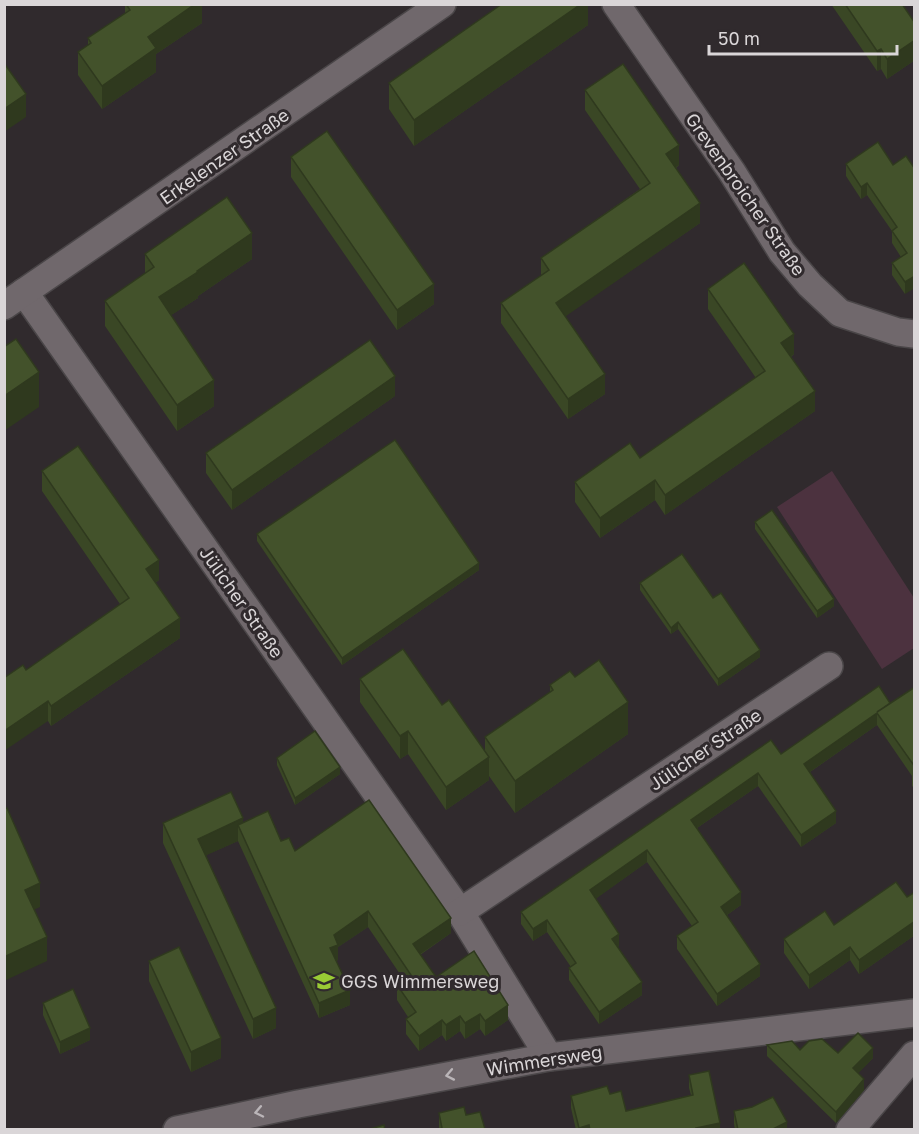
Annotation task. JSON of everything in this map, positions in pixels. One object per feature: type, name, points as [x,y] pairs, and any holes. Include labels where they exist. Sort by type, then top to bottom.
[{"type":"street","name":"Erkelenzer Straße","points":[[14,299],[442,4]]},
{"type":"street","name":"Grevenbroicher Straße","points":[[616,4],[732,172],[782,252],[810,285],[840,313],[898,332],[915,334]]},
{"type":"street","name":"Jülicher Straße","points":[[14,299],[460,912],[549,1057]]},
{"type":"street","name":"Jülicher Straße","points":[[460,912],[830,666]]},
{"type":"street","name":"Wimmersweg","points":[[177,1130],[298,1104],[549,1057],[915,1013]]},
{"type":"street","points":[[850,1130],[915,1055]]},
{"type":"shaded area","points":[[832,471],[914,598],[914,648],[882,669],[777,507]]},
{"type":"building","points":[[126,4],[195,4],[148,37],[156,48],[102,86],[78,52],[91,43],[88,38],[130,10]]},
{"type":"building","points":[[502,4],[581,4],[414,120],[389,83]]},
{"type":"building","points":[[845,4],[902,4],[915,23],[915,40],[887,59],[881,49],[877,51]]},
{"type":"building","points":[[4,63],[26,94],[4,109]]},
{"type":"building","points":[[623,64],[679,145],[666,154],[700,203],[556,303],[605,374],[568,399],[501,303],[549,270],[541,258],[650,183],[585,90]]},
{"type":"building","points":[[327,131],[434,284],[397,310],[291,157]]},
{"type":"building","points":[[878,142],[893,165],[906,156],[915,169],[915,276],[905,282],[892,263],[907,253],[892,231],[897,227],[867,183],[861,187],[846,164]]},
{"type":"building","points":[[227,197],[252,233],[159,297],[214,380],[177,405],[105,301],[154,267],[145,254]]},
{"type":"building","points":[[744,263],[794,334],[781,343],[815,391],[665,495],[655,480],[600,518],[575,482],[630,443],[640,458],[765,371],[708,289]]},
{"type":"building","points":[[16,339],[39,372],[4,396],[4,347]]},
{"type":"building","points":[[370,340],[395,376],[232,490],[206,453]]},
{"type":"building","points":[[395,440],[479,563],[342,658],[257,534]]},
{"type":"building","points":[[78,446],[159,560],[146,569],[180,618],[51,706],[48,701],[4,731],[4,678],[23,665],[26,670],[129,598],[42,471]]},
{"type":"building","points":[[772,510],[834,599],[817,611],[755,522]]},
{"type":"building","points":[[682,554],[713,598],[721,593],[760,650],[718,679],[678,622],[671,628],[640,583]]},
{"type":"building","points":[[403,649],[442,705],[449,700],[489,757],[446,787],[408,731],[400,736],[360,679]]},
{"type":"building","points":[[599,660],[628,702],[515,781],[485,737],[553,690],[550,685],[570,671],[575,677]]},
{"type":"building","points":[[879,686],[890,703],[877,712],[915,687],[915,767],[877,713],[804,764],[836,811],[801,835],[758,773],[691,820],[741,892],[721,907],[760,964],[717,994],[677,936],[698,922],[647,850],[590,890],[619,934],[612,939],[642,982],[599,1012],[569,968],[576,963],[547,920],[533,929],[521,912],[771,740],[781,754]]},
{"type":"building","points":[[315,731],[340,767],[295,798],[277,758]]},
{"type":"building","points":[[231,792],[243,818],[198,839],[276,1008],[253,1019],[163,823]]},
{"type":"building","points":[[369,800],[451,918],[413,944],[436,977],[474,951],[508,1005],[485,1021],[480,1014],[465,1023],[460,1016],[446,1025],[442,1020],[419,1036],[406,1019],[416,1012],[397,985],[411,975],[368,911],[334,935],[338,945],[330,948],[350,990],[319,1003],[238,825],[268,811],[281,841],[289,838],[295,851]]},
{"type":"building","points":[[7,808],[40,883],[25,890],[47,937],[4,957],[4,809]]},
{"type":"building","points":[[896,882],[907,897],[915,892],[915,921],[859,960],[850,947],[809,975],[784,939],[825,911],[834,925]]},
{"type":"building","points":[[179,947],[221,1038],[191,1052],[149,961]]},
{"type":"building","points":[[73,989],[90,1028],[60,1042],[43,1003]]},
{"type":"building","points":[[858,1033],[873,1048],[853,1068],[864,1079],[836,1112],[767,1045],[792,1041],[800,1050],[809,1041],[822,1039],[838,1053]]},
{"type":"building","points":[[709,1071],[720,1123],[696,1128],[697,1130],[590,1130],[589,1125],[579,1128],[571,1096],[607,1086],[610,1094],[621,1091],[626,1111],[693,1095],[689,1075]]},
{"type":"building","points":[[773,1097],[787,1122],[771,1130],[738,1130],[734,1111],[752,1107]]},
{"type":"building","points":[[464,1107],[466,1115],[480,1112],[487,1130],[438,1130],[442,1128],[439,1113]]},
{"type":"building","points":[[384,1125],[385,1130],[366,1130]]},
{"type":"place","name":"GGS Wimmersweg","points":[[324,981]]}]
